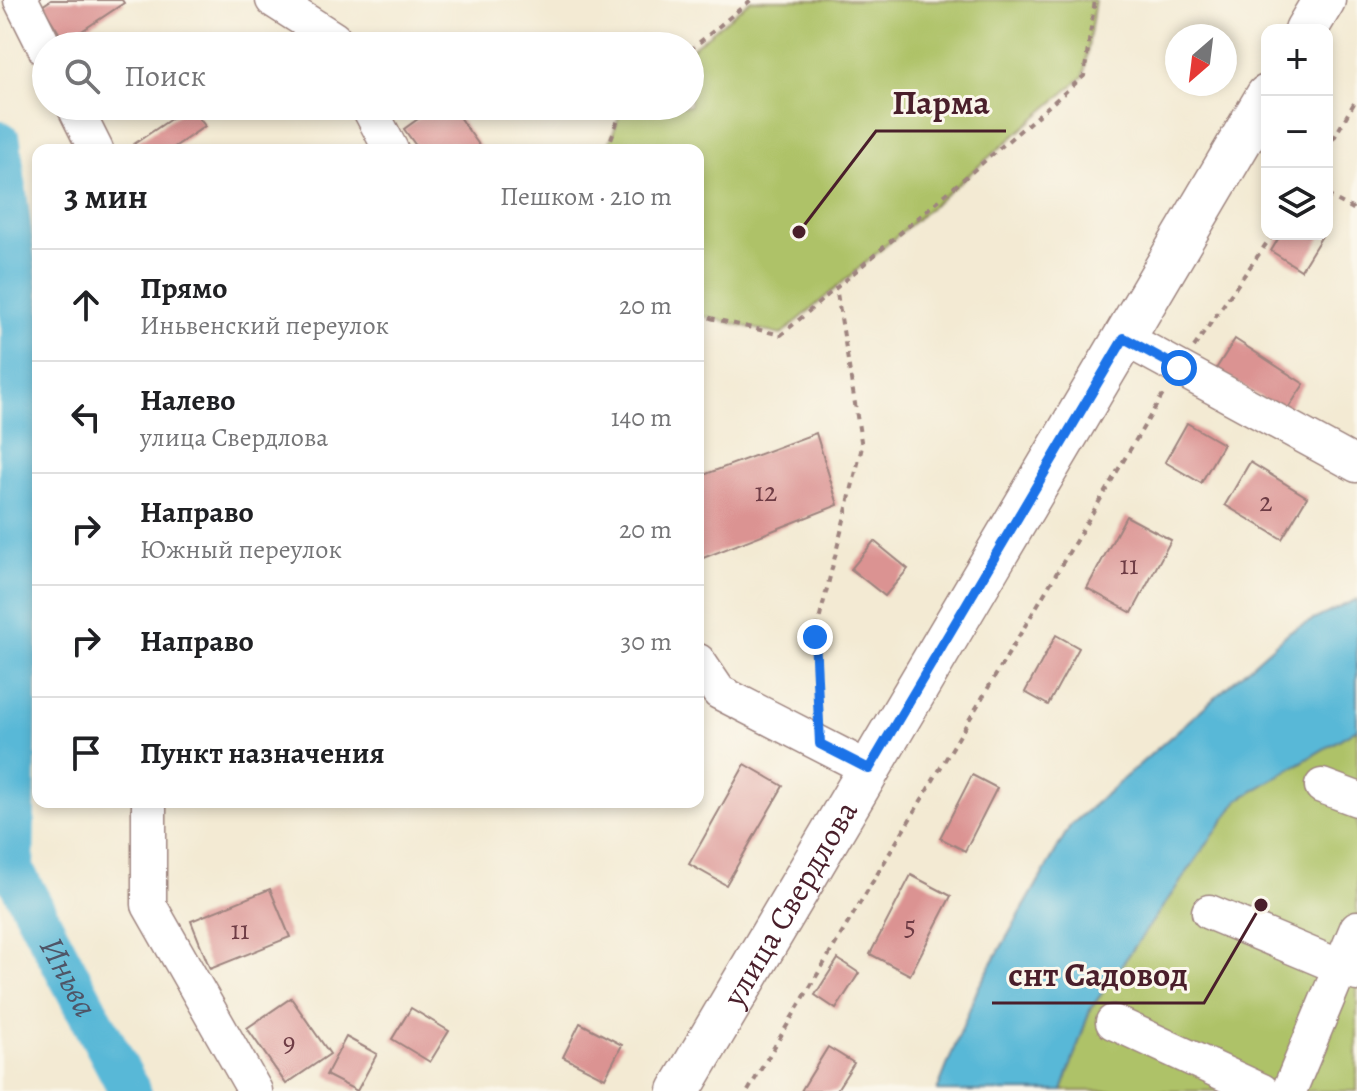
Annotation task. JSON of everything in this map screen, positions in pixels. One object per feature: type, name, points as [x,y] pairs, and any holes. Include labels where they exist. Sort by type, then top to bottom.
[{"type":"main road","points":[[1310,24],[1324,0]]},
{"type":"main road","name":"улица Свердлова","points":[[679,1091],[1261,106]]},
{"type":"street","points":[[21,0],[37,32]]},
{"type":"street","points":[[273,0],[323,32]]},
{"type":"street","points":[[81,120],[93,144]]},
{"type":"street","points":[[375,120],[388,144]]},
{"type":"street","points":[[1124,338],[1357,465]]},
{"type":"street","points":[[704,670],[719,692],[869,769]]},
{"type":"street","points":[[1322,786],[1357,799]]},
{"type":"street","points":[[149,808],[149,905],[255,1091]]},
{"type":"street","points":[[1209,912],[1349,971]]},
{"type":"street","points":[[1289,1091],[1349,971],[1357,928]]},
{"type":"street","points":[[1113,1022],[1262,1091]]},
{"type":"path","points":[[704,39],[751,0]]},
{"type":"path","points":[[704,316],[781,335],[1084,76],[1095,0]]},
{"type":"path","points":[[1333,140],[1357,98]]},
{"type":"path","points":[[609,144],[618,120]]},
{"type":"path","points":[[1333,198],[1357,211]]},
{"type":"path","points":[[748,1091],[1179,368],[1269,240]]},
{"type":"path","points":[[820,744],[815,637],[862,447],[836,287]]},
{"type":"green space","points":[[751,0],[1095,0],[1084,76],[781,335],[704,316],[704,144],[609,144],[618,120],[704,120],[704,39]]},
{"type":"green space","points":[[1357,729],[1357,1091],[1062,1091],[1090,1010],[1238,800]]},
{"type":"water","points":[[1357,599],[1357,729],[1238,800],[1090,1010],[1062,1091],[937,1091],[978,988],[1070,826],[1290,631]]},
{"type":"building","points":[[51,0],[122,0],[124,3],[80,32],[59,32],[42,6]]},
{"type":"building","points":[[169,120],[200,120],[205,126],[179,144],[134,144]]},
{"type":"building","points":[[417,120],[461,120],[478,144],[415,144],[404,129]]},
{"type":"building","points":[[1277,240],[1320,240],[1301,270],[1271,251]]},
{"type":"building","points":[[1235,339],[1304,384],[1285,413],[1216,369]]},
{"type":"building","points":[[1187,423],[1223,444],[1201,483],[1165,462]]},
{"type":"building","points":[[816,433],[838,505],[704,558],[704,475]]},
{"type":"building","points":[[1250,462],[1307,497],[1282,539],[1225,505]]},
{"type":"building","points":[[1126,516],[1171,540],[1132,613],[1087,588]]},
{"type":"building","points":[[874,541],[908,569],[885,596],[851,569]]},
{"type":"building","points":[[1056,635],[1079,648],[1048,705],[1025,692]]},
{"type":"building","points":[[745,764],[783,786],[726,885],[689,864]]},
{"type":"building","points":[[972,775],[997,788],[965,851],[940,838]]},
{"type":"building","points":[[911,875],[951,896],[910,975],[870,954]]},
{"type":"building","points":[[270,889],[290,937],[210,969],[191,921]]},
{"type":"building","points":[[838,959],[859,973],[836,1009],[815,995]]},
{"type":"building","points":[[291,998],[330,1054],[286,1084],[247,1028]]},
{"type":"building","points":[[411,1008],[449,1031],[430,1062],[392,1039]]},
{"type":"building","points":[[580,1023],[622,1045],[605,1078],[563,1057]]},
{"type":"building","points":[[346,1037],[377,1054],[357,1091],[326,1075]]},
{"type":"building","points":[[828,1047],[854,1063],[836,1091],[801,1091]]},
{"type":"waterway","name":"Иньва","points":[[0,142],[22,328],[13,870],[130,1091]]},
{"type":"place","name":"Парма","points":[[799,232]]},
{"type":"place","name":"снт Садовод","points":[[1261,905]]},
{"type":"route","points":[[815,637],[820,744],[869,769],[1124,338],[1179,368]]}]
